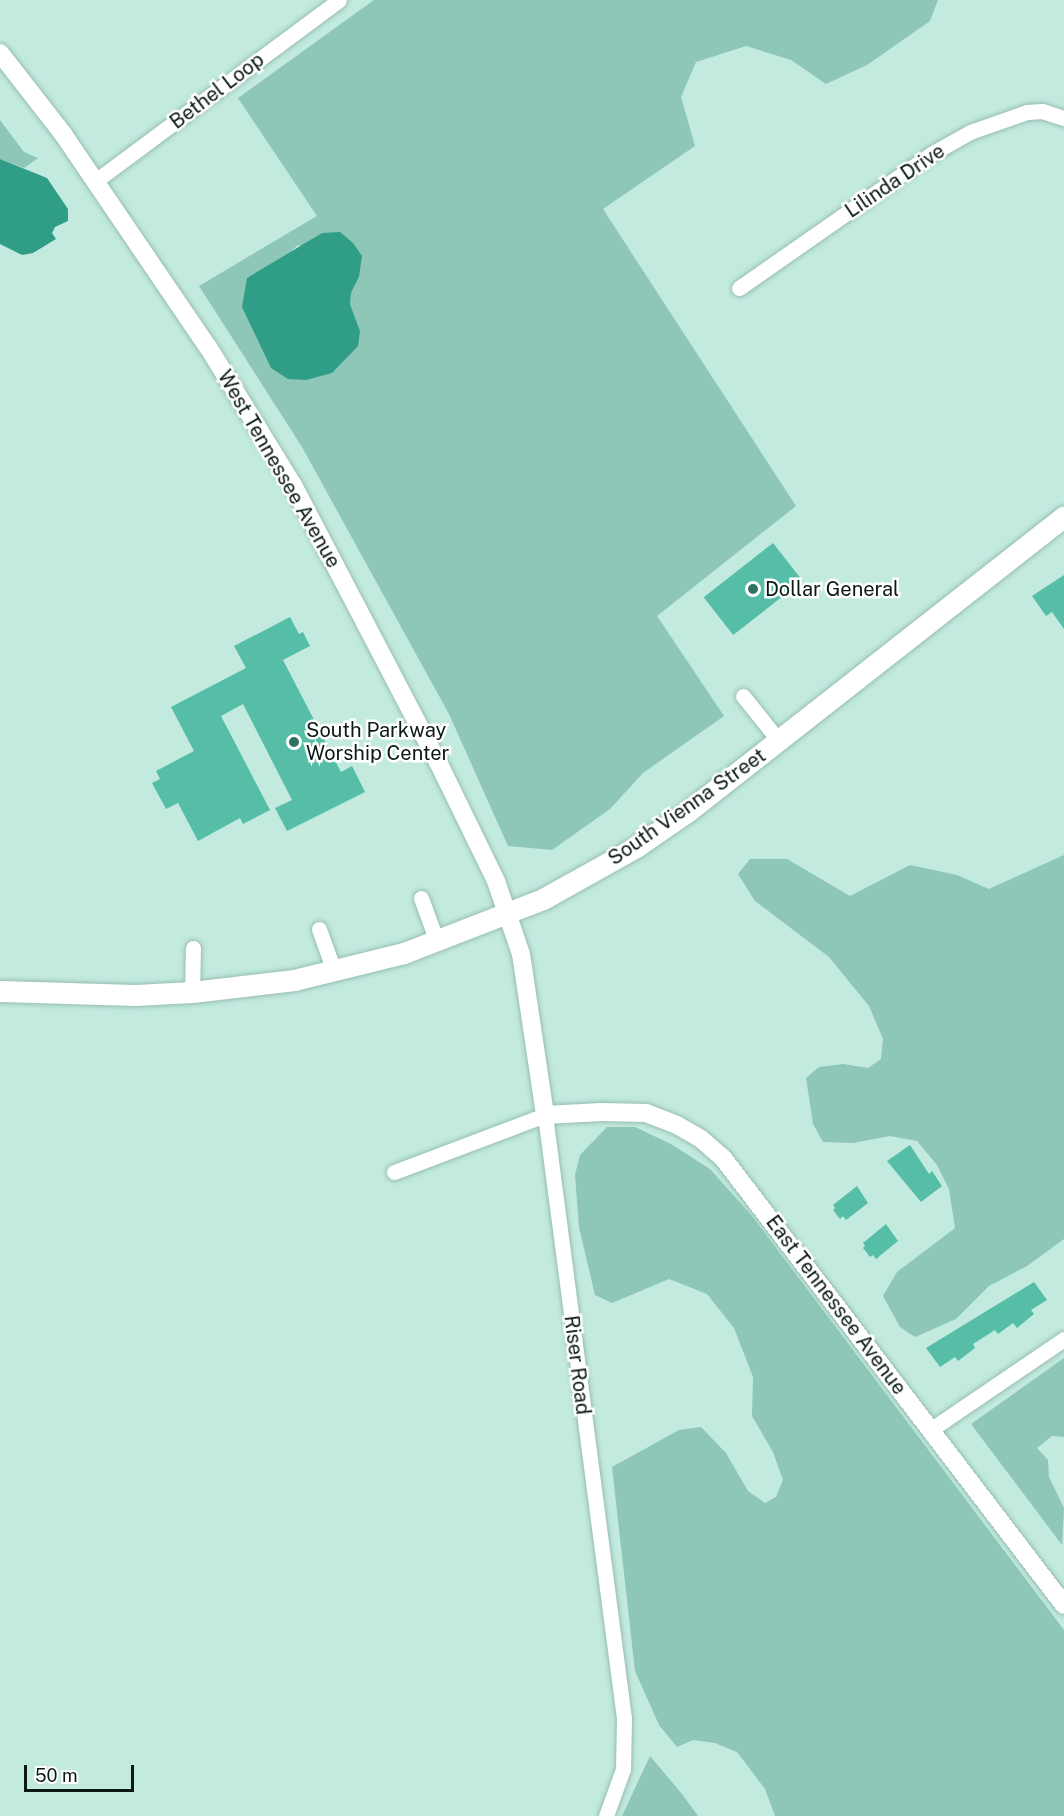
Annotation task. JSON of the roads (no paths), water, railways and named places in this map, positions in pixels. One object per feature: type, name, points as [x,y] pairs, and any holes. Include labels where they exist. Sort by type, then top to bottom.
[{"type":"highway","name":"South Vienna Street","points":[[0,991],[88,995],[192,992],[252,986],[334,971],[437,942],[543,899],[636,847],[779,741],[1064,516]]},
{"type":"main road","name":"West Tennessee Avenue","points":[[0,53],[63,134],[207,347],[293,485],[447,782],[496,881],[508,914]]},
{"type":"main road","name":"Riser Road","points":[[508,914],[521,954],[545,1115]]},
{"type":"main road","name":"East Tennessee Avenue","points":[[545,1115],[602,1112],[646,1113],[677,1125],[701,1139],[723,1158],[1064,1605]]},
{"type":"street","name":"Bethel Loop","points":[[94,182],[339,0]]},
{"type":"street","name":"Lilinda Drive","points":[[739,288],[931,154],[970,132],[1027,112],[1042,111],[1064,118]]},
{"type":"street","points":[[743,696],[779,741]]},
{"type":"street","points":[[421,898],[437,942]]},
{"type":"street","points":[[319,929],[334,971]]},
{"type":"street","points":[[192,992],[193,948]]},
{"type":"street","points":[[394,1172],[545,1115]]},
{"type":"street","name":"Riser Road","points":[[545,1115],[624,1718],[623,1769],[606,1816]]},
{"type":"street","points":[[930,1430],[1064,1340]]},
{"type":"place","name":"Dollar General","points":[[753,589]]},
{"type":"place","name":"South Parkway Worship Center","points":[[294,742]]}]
